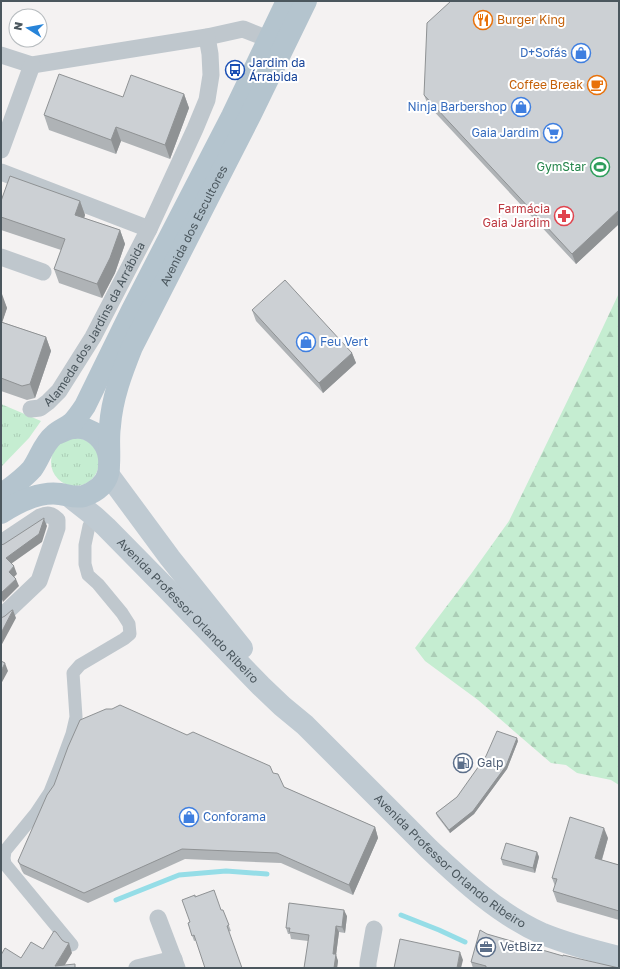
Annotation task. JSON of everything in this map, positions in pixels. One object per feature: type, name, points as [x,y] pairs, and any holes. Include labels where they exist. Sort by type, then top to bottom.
[{"type":"main road","name":"Avenida dos Escultores","points":[[1,495],[19,482],[29,472],[50,439],[72,423],[85,406],[132,310],[232,116],[287,1]]},
{"type":"main road","name":"Avenida dos Escultores","points":[[109,467],[110,426],[113,404],[118,385],[132,347],[251,114],[306,1]]},
{"type":"main road","points":[[1,513],[34,496],[48,494],[65,495],[82,496],[93,492],[102,484],[109,467],[108,451],[103,442],[95,434],[85,429],[75,428],[64,430],[50,439],[42,454],[41,464],[43,475],[50,485],[65,495]]},
{"type":"main road","name":"Avenida Professor Orlando Ribeiro","points":[[109,467],[140,518],[191,585],[296,712],[305,725]]},
{"type":"main road","name":"Avenida Professor Orlando Ribeiro","points":[[65,495],[96,518],[161,582],[260,686],[305,725],[428,849],[448,867],[492,903],[510,915],[543,933],[573,944],[619,957]]},
{"type":"street","points":[[1,55],[32,65],[207,37],[243,29],[268,39]]},
{"type":"street","name":"Alameda dos Jardins da Arrábida","points":[[31,409],[40,408],[58,391],[93,337],[149,229],[207,100],[211,75],[210,54],[207,37]]},
{"type":"street","points":[[1,150],[32,65]]},
{"type":"street","name":"Alameda dos Jardins da Arrábida","points":[[1,172],[149,229]]},
{"type":"street","points":[[1,258],[44,272]]},
{"type":"street","points":[[1,543],[47,514],[57,520],[57,528],[39,581],[1,617]]},
{"type":"street","points":[[72,945],[5,864],[4,858],[5,851],[36,813],[50,792],[61,764],[72,734],[76,717],[73,673],[80,664],[124,639],[130,634],[130,624],[98,584],[88,576],[85,564],[84,545],[89,526],[96,518]]},
{"type":"street","points":[[137,968],[176,963],[158,918]]},
{"type":"street","points":[[368,968],[374,929]]},
{"type":"green space","points":[[619,293],[619,785],[611,780],[577,773],[566,765],[551,763],[478,700],[425,661],[415,648],[509,521]]},
{"type":"green space","points":[[1,404],[41,421],[29,438],[1,467]]},
{"type":"green space","points":[[75,438],[84,440],[92,445],[97,453],[99,462],[97,471],[92,479],[84,484],[75,486],[66,484],[58,479],[53,471],[51,462],[53,453],[58,445],[66,440]]},
{"type":"building","name":"Gaia Jardim","points":[[451,1],[619,1],[619,210],[572,254],[424,95],[427,23]]},
{"type":"building","points":[[59,74],[123,97],[131,75],[184,94],[165,145],[116,127],[111,140],[44,115]]},
{"type":"building","points":[[10,176],[80,201],[75,215],[120,230],[110,258],[97,284],[54,269],[65,239],[1,217],[1,201]]},
{"type":"building","name":"Feu Vert","points":[[285,280],[352,353],[319,383],[252,310]]},
{"type":"building","points":[[1,322],[46,337],[30,384],[22,386],[1,378]]},
{"type":"building","points":[[44,518],[39,534],[6,558],[14,566],[9,572],[16,579],[1,593],[1,545]]},
{"type":"building","points":[[13,610],[1,633],[1,618]]},
{"type":"building","points":[[1,661],[5,663],[1,671]]},
{"type":"building","name":"Conforama","points":[[120,705],[187,735],[193,732],[270,766],[273,773],[278,774],[284,787],[375,827],[349,885],[277,853],[182,849],[84,893],[20,864],[18,861],[47,795],[54,785],[80,720]]},
{"type":"building","points":[[497,731],[517,738],[506,766],[473,811],[449,830],[436,813],[457,797],[486,756]]},
{"type":"building","points":[[570,817],[604,828],[595,858],[619,865],[619,911],[553,891],[557,879],[552,878]]},
{"type":"building","points":[[506,843],[537,852],[533,868],[501,859]]},
{"type":"building","points":[[214,890],[221,910],[223,910],[229,925],[227,926],[242,968],[205,968],[194,935],[192,936],[188,923],[190,922],[182,900]]},
{"type":"building","points":[[289,903],[344,910],[342,927],[336,926],[333,954],[336,954],[334,968],[304,968],[309,935],[289,932],[290,928],[286,928]]},
{"type":"building","points":[[480,930],[487,934],[563,956],[619,968],[486,968],[486,966],[471,962]]},
{"type":"building","points":[[54,931],[62,940],[69,943],[55,966],[75,964],[75,968],[1,968],[1,955],[5,948],[21,958],[31,942],[43,949]]},
{"type":"building","points":[[400,939],[460,952],[457,968],[394,968]]},
{"type":"waterway","points":[[116,900],[179,875],[226,871],[267,874]]},
{"type":"waterway","points":[[401,915],[465,942]]},
{"type":"place","name":"Burger King","points":[[483,20]]},
{"type":"place","name":"D+Sofás","points":[[581,53]]},
{"type":"place","name":"Jardim da Árrabida","points":[[235,70]]},
{"type":"place","name":"Coffee Break","points":[[597,85]]},
{"type":"place","name":"Ninja Barbershop","points":[[521,107]]},
{"type":"place","name":"Gaia Jardim","points":[[553,133]]},
{"type":"place","name":"GymStar","points":[[600,167]]},
{"type":"place","name":"Farmácia Gaia Jardim","points":[[564,216]]},
{"type":"place","name":"Feu Vert","points":[[306,342]]},
{"type":"place","name":"Galp","points":[[463,763]]},
{"type":"place","name":"Conforama","points":[[189,817]]},
{"type":"place","name":"VetBizz","points":[[486,947]]}]
